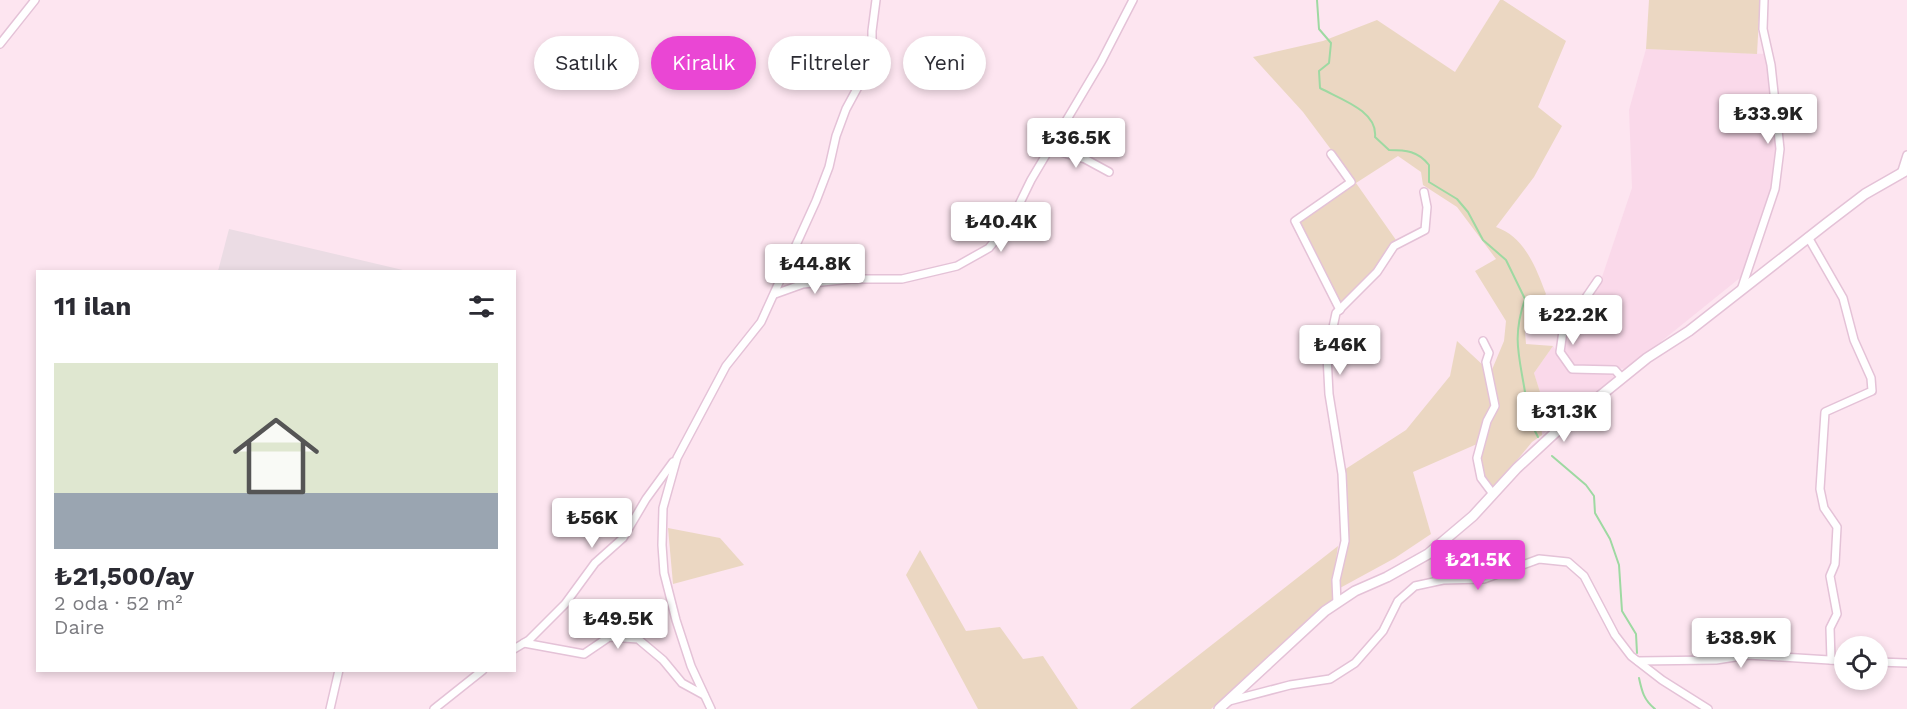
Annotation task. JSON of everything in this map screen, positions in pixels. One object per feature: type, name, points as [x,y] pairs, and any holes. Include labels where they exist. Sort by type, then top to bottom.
[{"type":"street","points":[[0,44],[35,0]]},
{"type":"street","points":[[516,648],[566,604],[595,563],[623,538],[646,499],[677,458],[726,366],[761,322],[816,201],[829,167],[836,136],[846,109],[872,61],[872,31],[876,0]]},
{"type":"street","points":[[775,294],[803,284],[851,279],[902,279],[957,266],[989,248],[1012,219],[1031,180],[1101,62],[1133,0]]},
{"type":"street","points":[[1740,291],[1775,189],[1780,149],[1772,65],[1763,29],[1764,0]]},
{"type":"street","points":[[1050,149],[1085,159],[1108,172]]},
{"type":"street","points":[[1331,154],[1351,182],[1295,221],[1340,310]]},
{"type":"street","points":[[1219,709],[1324,611],[1355,591],[1387,577],[1428,554],[1473,516],[1517,468],[1558,430],[1622,378],[1647,358],[1689,331],[1865,194],[1904,172],[1907,155]]},
{"type":"street","points":[[1337,603],[1336,580],[1345,541],[1345,530],[1342,474],[1329,394],[1327,356],[1336,313],[1377,272],[1394,246],[1425,230],[1427,207],[1424,192]]},
{"type":"street","points":[[1808,237],[1843,298],[1854,340],[1871,378],[1872,391],[1825,412],[1820,489],[1824,508],[1837,527],[1835,564],[1830,576],[1837,614],[1830,628],[1831,660]]},
{"type":"street","points":[[1598,280],[1563,331],[1560,352],[1572,369],[1615,370],[1622,378]]},
{"type":"street","points":[[1483,341],[1489,353],[1486,362],[1495,406],[1487,421],[1477,458],[1481,478],[1493,494]]},
{"type":"street","points":[[677,458],[663,508],[664,573],[687,655],[711,709]]},
{"type":"street","points":[[1226,702],[1290,685],[1330,679],[1355,663],[1383,631],[1398,601],[1415,586],[1443,580],[1484,579],[1539,559],[1568,562],[1584,576],[1614,635],[1631,656],[1662,680],[1708,709]]},
{"type":"street","points":[[524,643],[584,654],[609,637],[638,639],[663,660],[682,683],[704,695]]},
{"type":"street","points":[[1638,661],[1716,660],[1748,655],[1834,660]]},
{"type":"street","points":[[1888,662],[1907,663]]},
{"type":"street","points":[[330,709],[339,672]]},
{"type":"street","points":[[434,709],[480,672]]},
{"type":"shaded area","points":[[1500,0],[1566,41],[1538,107],[1562,126],[1534,177],[1496,227],[1515,238],[1522,246],[1546,294],[1524,321],[1526,344],[1553,346],[1534,373],[1540,392],[1542,435],[1532,442],[1494,488],[1483,476],[1480,457],[1490,423],[1498,408],[1491,372],[1504,341],[1506,321],[1475,271],[1496,259],[1457,207],[1423,185],[1421,172],[1398,156],[1356,183],[1303,112],[1253,57],[1323,41],[1377,20],[1455,72]]},
{"type":"shaded area","points":[[1649,0],[1760,0],[1757,54],[1646,49]]},
{"type":"shaded area","points":[[1646,49],[1765,54],[1777,149],[1773,187],[1741,277],[1627,369],[1574,365],[1562,351],[1565,332],[1600,283],[1632,188],[1629,110]]},
{"type":"shaded area","points":[[1356,183],[1396,240],[1376,270],[1341,305],[1298,222]]},
{"type":"shaded area","points":[[229,229],[403,270],[218,270]]},
{"type":"shaded area","points":[[1457,341],[1485,367],[1492,404],[1484,418],[1477,444],[1413,472],[1431,534],[1395,558],[1340,588],[1339,578],[1349,540],[1344,470],[1406,430],[1450,376]]},
{"type":"shaded area","points":[[1553,346],[1569,370],[1612,373],[1616,377],[1542,435],[1540,392],[1534,373]]},
{"type":"shaded area","points":[[668,528],[720,538],[744,565],[673,584]]},
{"type":"shaded area","points":[[1338,546],[1333,579],[1333,600],[1211,709],[1130,709]]},
{"type":"shaded area","points":[[920,550],[966,631],[1000,627],[1023,659],[1043,656],[1078,709],[978,709],[906,575]]},
{"type":"waterway","points":[[1317,0],[1319,29],[1331,43],[1329,63],[1319,71],[1320,88],[1347,101],[1364,113],[1374,128],[1375,137],[1389,150],[1411,152],[1425,160],[1429,165],[1429,182],[1457,199],[1468,212],[1483,240],[1506,260],[1525,299],[1519,324],[1518,346],[1528,410],[1538,437]]},
{"type":"waterway","points":[[1552,456],[1586,485],[1594,496],[1595,513],[1610,539],[1619,565],[1622,611],[1636,634],[1637,653]]},
{"type":"waterway","points":[[1639,678],[1644,695],[1655,709]]}]
